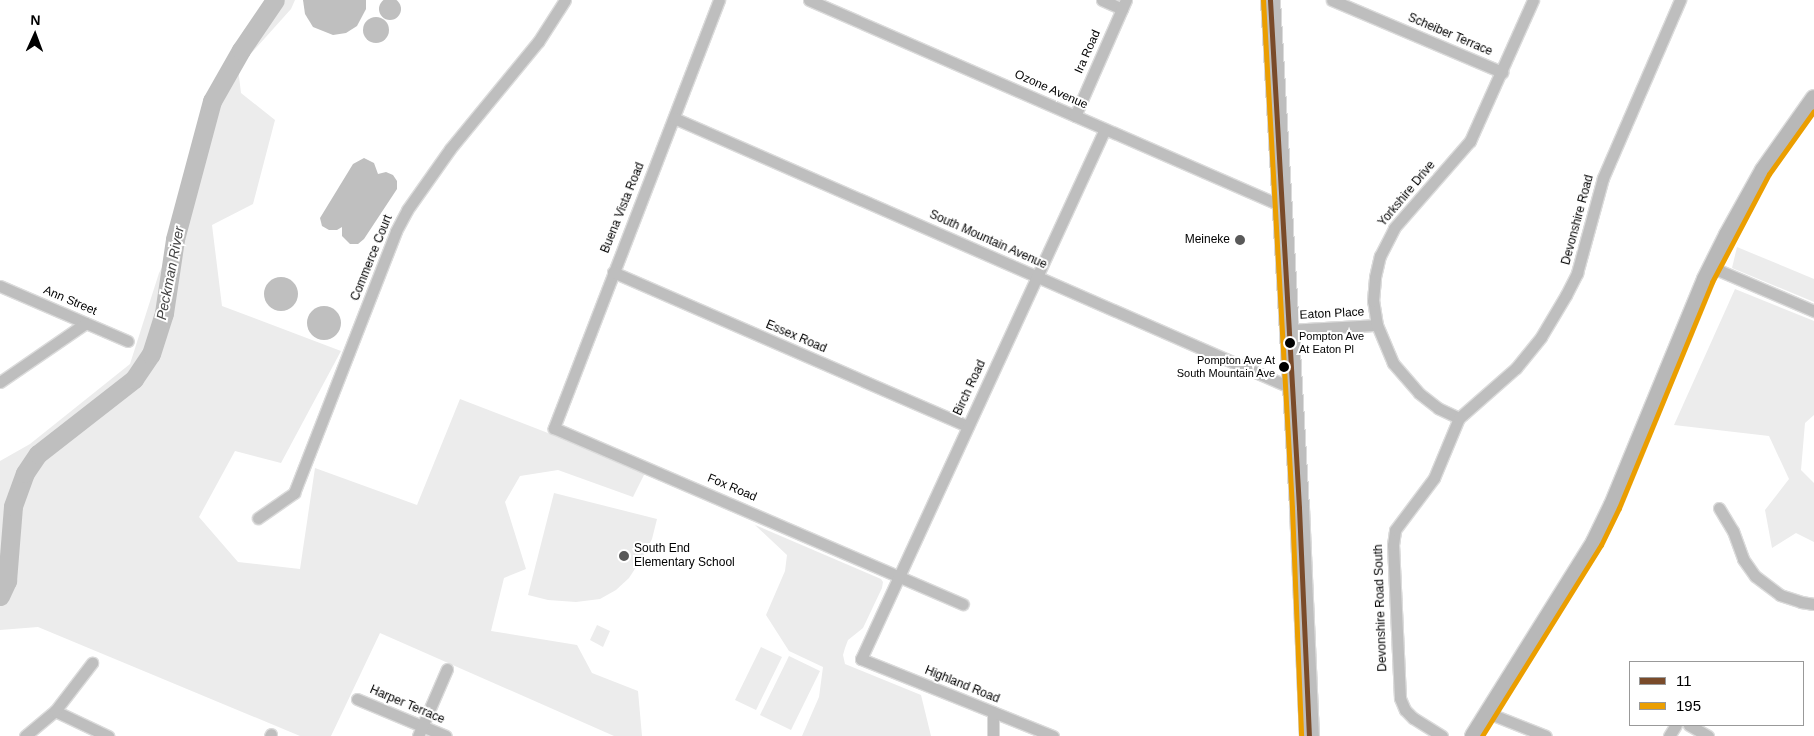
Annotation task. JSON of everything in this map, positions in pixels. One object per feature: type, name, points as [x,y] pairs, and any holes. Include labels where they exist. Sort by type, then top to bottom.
[{"type":"main road","points":[[1270,0],[1289,330],[1309,736]]},
{"type":"main road","points":[[1473,736],[1584,560],[1604,524],[1711,267],[1763,170],[1814,98]]},
{"type":"street","name":"Commerce Court","points":[[258,518],[294,492],[396,231],[407,210],[450,149],[538,42],[565,0]]},
{"type":"street","name":"Buena Vista Road","points":[[554,428],[719,0]]},
{"type":"street","name":"Ozone Avenue","points":[[809,0],[1282,206]]},
{"type":"street","points":[[1102,0],[1124,5]]},
{"type":"street","name":"Scheiber Terrace","points":[[1332,0],[1502,72]]},
{"type":"street","name":"Yorkshire Drive","points":[[1459,418],[1438,408],[1410,385],[1390,357],[1377,325],[1373,289],[1377,266],[1384,246],[1394,228],[1470,141],[1533,0]]},
{"type":"street","name":"Devonshire Road","points":[[1459,418],[1516,368],[1541,336],[1566,294],[1577,273],[1603,178],[1680,0]]},
{"type":"street","name":"Ira Road","points":[[1075,116],[1124,5]]},
{"type":"street","name":"South Mountain Avenue","points":[[674,118],[1292,388]]},
{"type":"street","name":"Birch Road","points":[[861,659],[1105,129]]},
{"type":"street","points":[[1711,267],[1814,311]]},
{"type":"street","name":"Essex Road","points":[[613,272],[968,426]]},
{"type":"street","name":"Ann Street","points":[[0,286],[128,341]]},
{"type":"street","points":[[0,382],[86,323]]},
{"type":"street","name":"Eaton Place","points":[[1289,330],[1377,325]]},
{"type":"street","name":"Devonshire Road South","points":[[1442,736],[1413,718],[1405,710],[1400,698],[1392,540],[1400,520],[1434,478],[1459,418]]},
{"type":"street","name":"Fox Road","points":[[554,428],[963,604]]},
{"type":"street","points":[[1719,508],[1733,531],[1743,560],[1755,576],[1780,595],[1814,604]]},
{"type":"street","name":"Highland Road","points":[[861,659],[1053,736]]},
{"type":"street","points":[[25,736],[55,711],[92,663]]},
{"type":"street","points":[[420,731],[446,669]]},
{"type":"street","name":"Harper Terrace","points":[[357,699],[420,731],[446,736]]},
{"type":"street","points":[[55,711],[108,736]]},
{"type":"street","points":[[993,712],[994,736]]},
{"type":"street","points":[[1488,713],[1546,736]]},
{"type":"street","points":[[1691,726],[1708,736]]},
{"type":"shaded area","points":[[394,-1],[401,9],[398,17],[390,20],[382,17],[379,9],[382,1]]},
{"type":"shaded area","points":[[266,0],[295,0],[291,9],[238,68],[241,93],[275,120],[253,204],[212,225],[222,306],[341,351],[281,463],[235,451],[199,517],[238,562],[300,569],[315,468],[417,505],[460,399],[646,471],[633,497],[558,470],[520,476],[505,502],[526,569],[504,578],[491,631],[577,645],[592,673],[638,691],[642,736],[614,736],[380,633],[331,736],[300,736],[38,627],[0,630],[0,461],[30,444],[130,364],[159,273],[167,258],[209,90],[244,30]]},
{"type":"shaded area","points":[[303,0],[366,0],[366,9],[357,26],[346,33],[333,35],[313,27],[305,14]]},
{"type":"shaded area","points":[[376,17],[385,21],[389,30],[385,39],[376,43],[367,39],[363,30],[367,21]]},
{"type":"shaded area","points":[[364,158],[374,163],[378,174],[386,172],[393,175],[397,181],[397,189],[364,239],[358,244],[350,244],[342,236],[342,227],[337,230],[329,230],[322,226],[320,218],[353,164]]},
{"type":"shaded area","points":[[1737,247],[1814,279],[1814,302],[1732,268]]},
{"type":"shaded area","points":[[281,277],[293,282],[298,294],[293,306],[281,311],[269,306],[264,294],[269,282]]},
{"type":"shaded area","points":[[1735,289],[1814,321],[1814,415],[1805,423],[1801,470],[1814,483],[1814,542],[1796,533],[1772,548],[1765,510],[1789,479],[1769,436],[1674,425]]},
{"type":"shaded area","points":[[324,306],[336,311],[341,323],[336,335],[324,340],[312,335],[307,323],[312,311]]},
{"type":"shaded area","points":[[554,493],[657,519],[652,539],[629,578],[616,590],[600,599],[576,602],[548,600],[528,595]]},
{"type":"shaded area","points":[[755,525],[881,579],[883,582],[882,588],[863,628],[848,640],[843,655],[845,664],[921,695],[931,736],[802,736],[819,697],[823,667],[789,651],[766,615],[785,571],[787,555]]},
{"type":"shaded area","points":[[597,625],[610,631],[603,647],[590,640]]},
{"type":"shaded area","points":[[761,647],[782,657],[756,710],[735,700]]},
{"type":"shaded area","points":[[789,656],[820,671],[791,730],[760,715]]},
{"type":"waterway","name":"Peckman River","points":[[0,596],[7,581],[13,506],[25,473],[38,454],[134,379],[151,354],[164,313],[175,239],[212,101],[241,50],[275,0]]},
{"type":"transit line","name":"195","points":[[1263,0],[1292,508],[1301,736]]},
{"type":"transit line","name":"11","points":[[1270,0],[1299,508],[1309,736]]},
{"type":"transit line","name":"195","points":[[1482,736],[1601,545],[1619,508],[1712,282],[1769,174],[1814,111]]},
{"type":"place","name":"Meineke","points":[[1240,240]]},
{"type":"place","name":"Pompton Ave At Eaton Pl","points":[[1290,343]]},
{"type":"place","name":"Pompton Ave At South Mountain Ave","points":[[1284,367]]},
{"type":"place","name":"South End Elementary School","points":[[624,556]]}]
